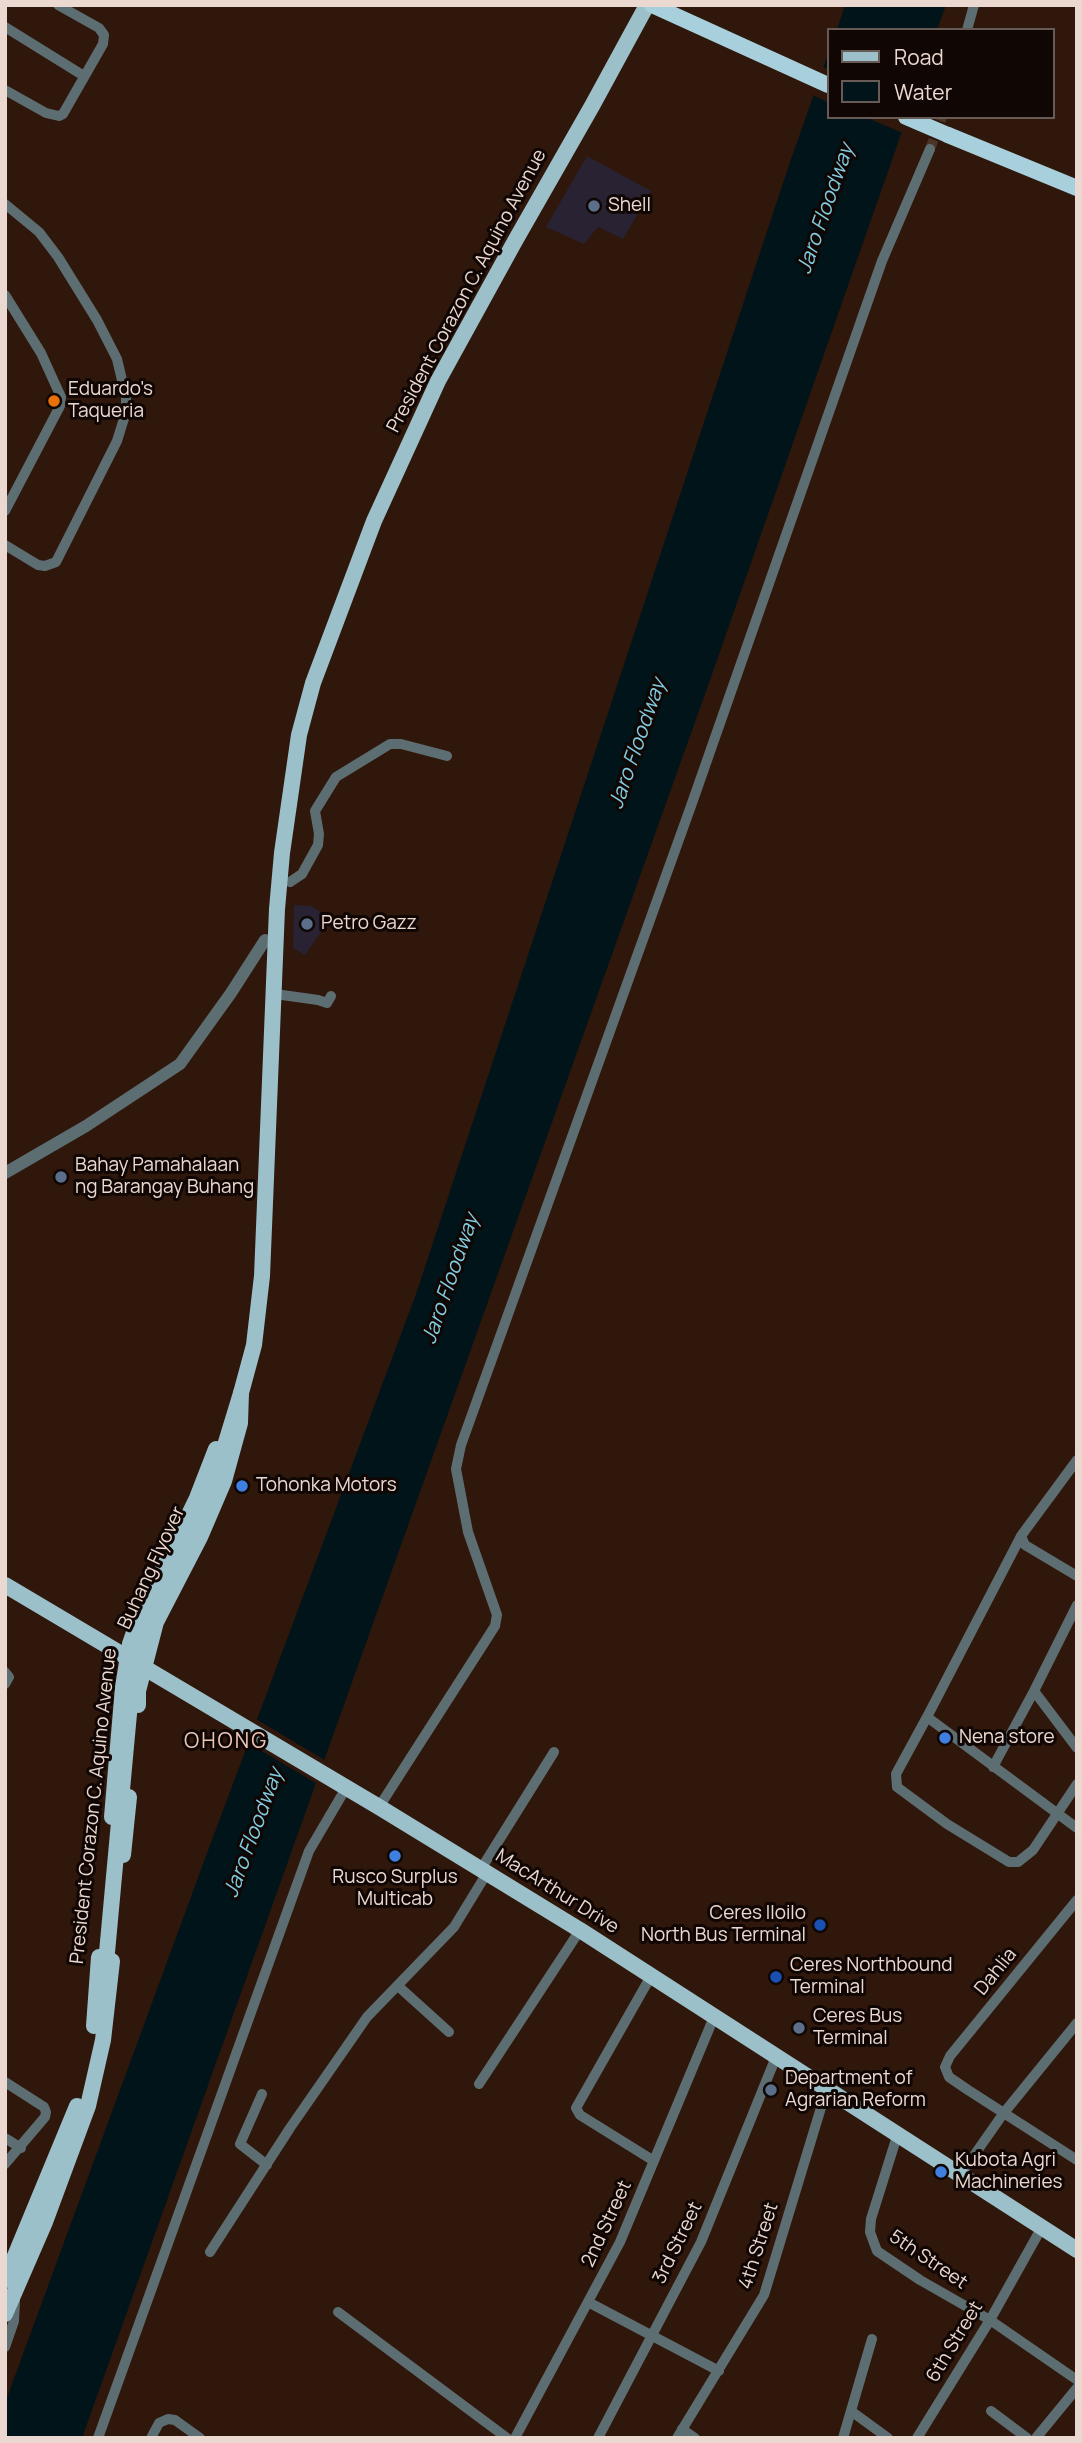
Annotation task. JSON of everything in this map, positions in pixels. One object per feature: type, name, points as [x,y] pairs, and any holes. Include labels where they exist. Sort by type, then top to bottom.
[{"type":"highway","points":[[649,5],[827,85]]},
{"type":"highway","points":[[911,119],[1077,188]]},
{"type":"main road","name":"President Corazon C. Aquino Avenue","points":[[102,1996],[138,1691],[156,1622],[200,1537],[224,1481],[240,1423],[242,1393],[254,1345],[262,1276],[277,904],[299,735],[321,659],[374,521],[438,381],[649,5]]},
{"type":"main road","points":[[265,940],[270,933],[282,891],[290,882]]},
{"type":"main road","name":"President Corazon C. Aquino Avenue","points":[[5,2314],[14,2278],[45,2222],[88,2105],[101,2054],[102,1996],[123,1687],[128,1657],[138,1621],[210,1468],[225,1419],[242,1393]]},
{"type":"main road","name":"Buhang Flyover","points":[[104,1974],[137,1653],[144,1630],[212,1488],[242,1393]]},
{"type":"main road","name":"MacArthur Drive","points":[[5,1585],[580,1930],[1077,2250]]},
{"type":"main road","points":[[123,1687],[118,1667],[104,1642],[127,1633],[138,1621]]},
{"type":"main road","points":[[137,1707],[140,1696],[147,1689],[168,1682],[153,1651],[152,1637]]},
{"type":"main road","name":"President Corazon C. Aquino Avenue","points":[[102,1996],[104,1974]]},
{"type":"street","points":[[7,93],[46,113],[59,116],[63,114],[103,44],[104,35],[99,27],[58,5]]},
{"type":"street","points":[[968,28],[974,5]]},
{"type":"street","points":[[5,27],[84,76]]},
{"type":"street","points":[[379,1807],[495,1626],[497,1615],[468,1532],[456,1469],[461,1446],[691,806],[882,261],[930,149]]},
{"type":"street","points":[[5,204],[38,232],[97,320],[117,359],[126,397],[126,412],[117,441],[55,562],[45,566],[38,565],[5,545]]},
{"type":"street","points":[[5,295],[41,353],[61,397],[60,406],[5,511]]},
{"type":"street","points":[[290,882],[302,874],[318,845],[316,811],[336,777],[390,744],[401,744],[447,756]]},
{"type":"street","points":[[5,1173],[86,1126],[180,1064],[265,940]]},
{"type":"street","points":[[275,995],[327,1003],[331,996]]},
{"type":"street","points":[[1077,1460],[1021,1536],[895,1780],[897,1787],[914,1801],[1013,1863],[1025,1858],[1033,1850],[1077,1784]]},
{"type":"street","points":[[1021,1536],[1025,1545],[1077,1576]]},
{"type":"street","points":[[993,1767],[1077,1605]]},
{"type":"street","points":[[5,1672],[9,1678],[5,1684]]},
{"type":"street","points":[[1034,1691],[1077,1748]]},
{"type":"street","points":[[927,1717],[1077,1828]]},
{"type":"street","points":[[210,2252],[290,2127],[367,2017],[454,1927],[554,1752]]},
{"type":"street","points":[[98,2438],[309,1851],[344,1786]]},
{"type":"street","name":"Dahlia","points":[[1003,2114],[949,2077],[945,2067],[950,2056],[1077,1900]]},
{"type":"street","points":[[479,2084],[580,1930]]},
{"type":"street","points":[[651,1976],[576,2108],[580,2115],[654,2161]]},
{"type":"street","points":[[398,1986],[449,2032]]},
{"type":"street","name":"2nd Street","points":[[515,2438],[620,2242],[714,2017]]},
{"type":"street","points":[[961,2174],[1003,2114],[1077,2023]]},
{"type":"street","name":"3rd Street","points":[[598,2438],[701,2242],[776,2057]]},
{"type":"street","points":[[5,2082],[44,2107],[46,2112],[21,2148],[5,2164]]},
{"type":"street","name":"4th Street","points":[[680,2434],[764,2295],[827,2088]]},
{"type":"street","points":[[262,2094],[240,2144],[267,2165]]},
{"type":"street","points":[[1003,2114],[1075,2155]]},
{"type":"street","name":"5th Street","points":[[898,2133],[871,2219],[870,2232],[877,2251],[990,2320],[1077,2380]]},
{"type":"street","points":[[5,2138],[21,2148]]},
{"type":"street","name":"6th Street","points":[[917,2438],[990,2320],[1042,2227]]},
{"type":"street","points":[[5,2347],[14,2321],[14,2278]]},
{"type":"street","points":[[588,2302],[719,2371]]},
{"type":"street","points":[[338,2312],[507,2438]]},
{"type":"street","points":[[844,2438],[872,2339]]},
{"type":"street","points":[[1036,2438],[1077,2388]]},
{"type":"street","points":[[851,2411],[888,2438]]},
{"type":"street","points":[[991,2411],[1027,2438]]},
{"type":"street","points":[[150,2438],[159,2423],[168,2419],[175,2420],[200,2438]]},
{"type":"street","points":[[680,2434],[695,2438]]},
{"type":"shaded area","points":[[587,156],[651,191],[623,239],[598,227],[584,244],[546,227]]},
{"type":"shaded area","points":[[294,905],[312,906],[330,919],[305,955],[293,948]]},
{"type":"water","points":[[845,5],[946,5],[938,28],[838,28]]},
{"type":"water","name":"Jaro Floodway","points":[[827,57],[827,119],[906,119],[709,683],[82,2438],[5,2438],[5,2403],[416,1294]]},
{"type":"pier","points":[[820,66],[827,69],[827,102],[810,94]]},
{"type":"pier","points":[[870,119],[909,119],[905,134]]},
{"type":"pier","points":[[254,1718],[328,1762],[319,1785],[245,1741]]},
{"type":"tunnel","points":[[930,149],[941,119]]},
{"type":"place","name":"Shell","points":[[594,206]]},
{"type":"place","name":"Eduardo's Taqueria","points":[[54,401]]},
{"type":"place","name":"Petro Gazz","points":[[307,924]]},
{"type":"place","name":"Bahay Pamahalaan ng Barangay Buhang","points":[[61,1177]]},
{"type":"place","name":"Tohonka Motors","points":[[242,1486]]},
{"type":"place","name":"Nena store","points":[[945,1738]]},
{"type":"place","name":"Rusco Surplus Multicab","points":[[395,1856]]},
{"type":"place","name":"Ceres Iloilo North Bus Terminal","points":[[820,1925]]},
{"type":"place","name":"Ceres Northbound Terminal","points":[[776,1977]]},
{"type":"place","name":"Ceres Bus Terminal","points":[[799,2028]]},
{"type":"place","name":"Department of Agrarian Reform","points":[[771,2090]]},
{"type":"place","name":"Kubota Agri Machineries","points":[[941,2172]]},
{"type":"district","name":"OHONG","points":[[226,1742]]}]
